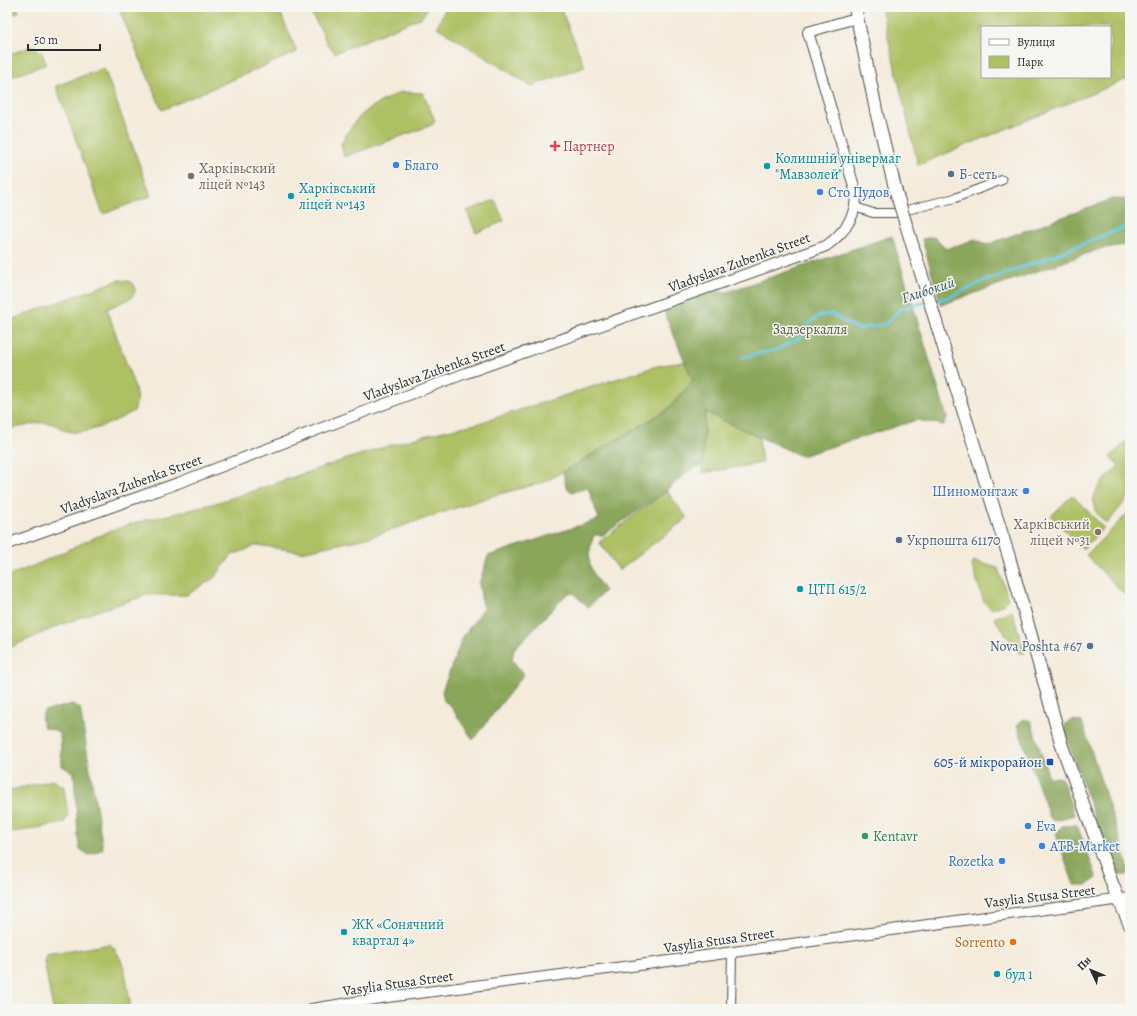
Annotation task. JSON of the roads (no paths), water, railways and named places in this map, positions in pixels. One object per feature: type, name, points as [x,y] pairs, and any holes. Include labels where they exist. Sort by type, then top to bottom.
[{"type":"main road","points":[[856,13],[884,149],[896,192],[1011,565],[1062,746],[1124,899],[1130,925]]},
{"type":"street","points":[[856,13],[808,32],[854,184],[856,200],[855,207],[872,213],[895,213],[955,198],[1002,180]]},
{"type":"street","name":"Vladyslava Zubenka Street","points":[[7,544],[178,483],[466,373],[826,246],[844,230],[851,219],[855,207]]},
{"type":"street","name":"Vasylia Stusa Street","points":[[312,1009],[360,1006],[387,997],[1124,899]]},
{"type":"street","points":[[731,1009],[732,952]]},
{"type":"waterway","name":"Глибокий","points":[[932,301],[950,297],[984,281],[1130,225]]},
{"type":"waterway","name":"Глибокий","points":[[743,357],[776,350],[801,337],[810,322],[819,316],[832,314],[860,329],[885,324],[902,308],[927,302]]},
{"type":"place","name":"Партнер","points":[[555,146]]},
{"type":"place","name":"Благо","points":[[396,165]]},
{"type":"place","name":"Колишній універмаг \"Мавзолей\"","points":[[767,166]]},
{"type":"place","name":"Б-сеть","points":[[951,174]]},
{"type":"place","name":"Харківьский ліцей №143","points":[[191,176]]},
{"type":"place","name":"Сто Пудов","points":[[820,192]]},
{"type":"place","name":"Харківський ліцей №143","points":[[291,196]]},
{"type":"place","name":"Шиномонтаж","points":[[1026,491]]},
{"type":"place","name":"Харківський ліцей №31","points":[[1098,532]]},
{"type":"place","name":"Укрпошта 61170","points":[[899,540]]},
{"type":"place","name":"ЦТП 615/2","points":[[800,589]]},
{"type":"place","name":"Nova Poshta #67","points":[[1090,646]]},
{"type":"place","name":"605-й мікрорайон","points":[[1050,762]]},
{"type":"place","name":"Eva","points":[[1028,826]]},
{"type":"place","name":"Kentavr","points":[[865,836]]},
{"type":"place","name":"ATB-Market","points":[[1042,846]]},
{"type":"place","name":"Rozetka","points":[[1002,861]]},
{"type":"place","name":"ЖК «Сонячний квартал 4»","points":[[344,932]]},
{"type":"place","name":"Sorrento","points":[[1013,942]]},
{"type":"place","name":"буд 1","points":[[997,974]]},
{"type":"park label","name":"Задзеркалля","points":[[810,329]]}]
